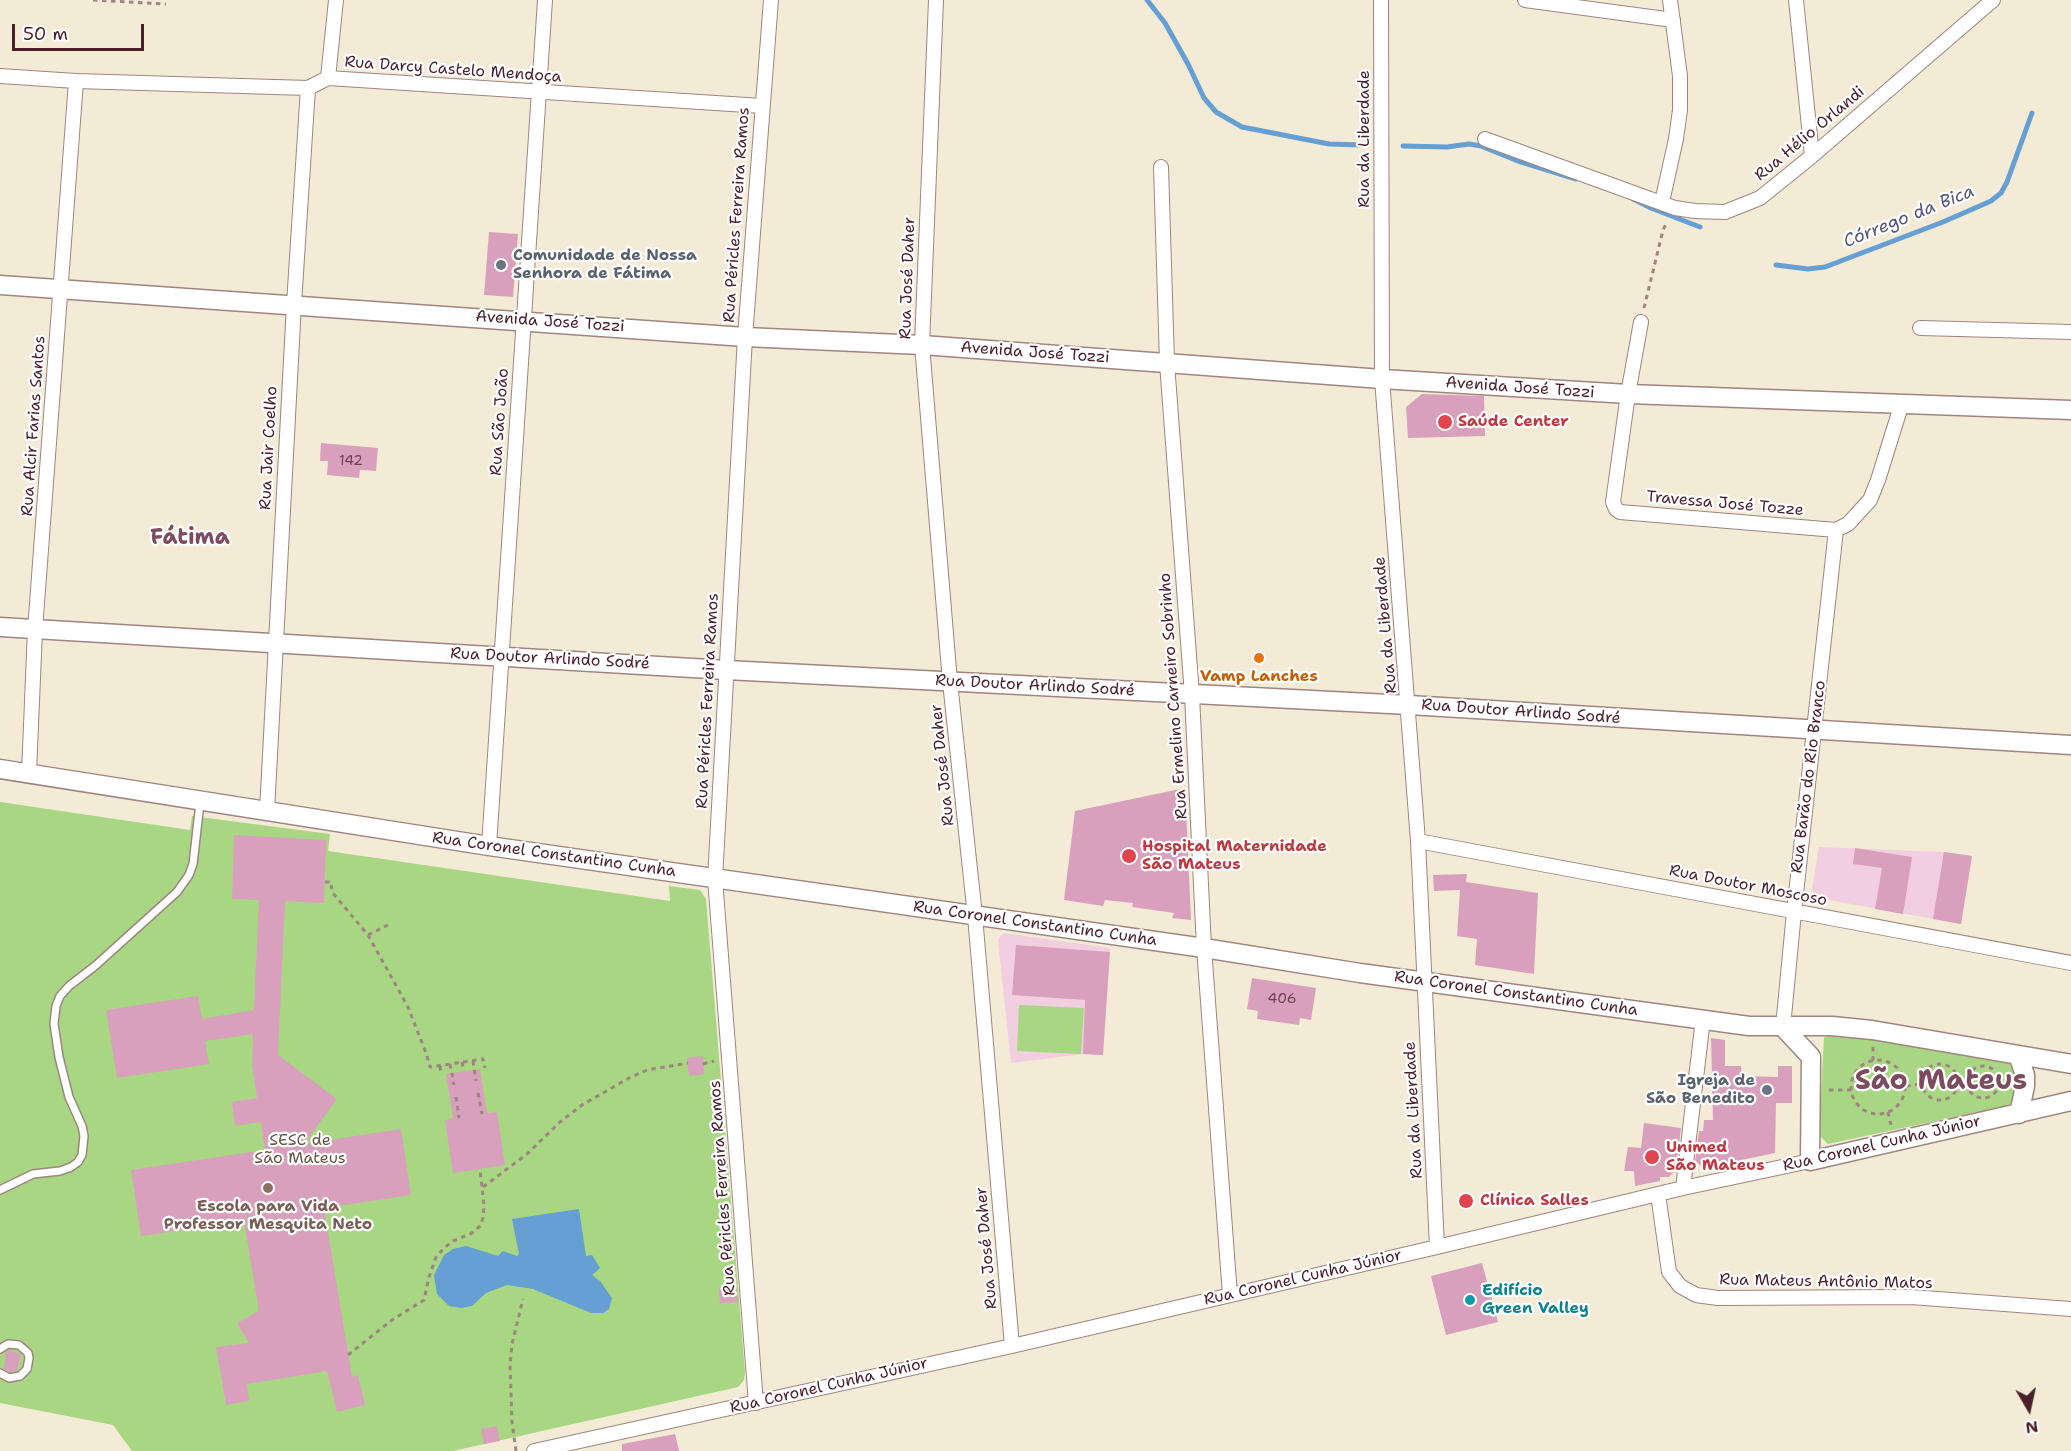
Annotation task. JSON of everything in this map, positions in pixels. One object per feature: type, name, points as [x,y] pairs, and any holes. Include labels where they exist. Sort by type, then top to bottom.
[{"type":"street","points":[[328,78],[336,0]]},
{"type":"street","name":"Rua São João","points":[[489,846],[545,0]]},
{"type":"street","name":"Rua Péricles Ferreira Ramos","points":[[756,1403],[715,879],[745,337],[771,0]]},
{"type":"street","name":"Rua José Daher","points":[[936,0],[922,345],[950,682],[975,916],[1012,1346]]},
{"type":"street","name":"Rua da Liberdade","points":[[1381,0],[1382,379],[1418,841],[1437,1248]]},
{"type":"street","points":[[1662,202],[1680,110],[1680,76],[1670,0]]},
{"type":"street","points":[[1796,0],[1812,156]]},
{"type":"street","name":"Rua Hélio Orlandi","points":[[1485,139],[1675,208],[1725,212],[1760,198],[1993,0]]},
{"type":"street","points":[[1532,1],[1673,20]]},
{"type":"street","name":"Rua Darcy Castelo Mendoça","points":[[0,76],[76,81],[308,88],[328,78],[762,106]]},
{"type":"street","name":"Rua Alcir Farias Santos","points":[[29,773],[35,630],[76,81]]},
{"type":"street","name":"Rua Jair Coelho","points":[[267,811],[308,88]]},
{"type":"street","name":"Rua Ermelino Carneiro Sobrinho","points":[[1161,167],[1167,363],[1192,695],[1204,948],[1230,1295]]},
{"type":"street","name":"Avenida José Tozzi","points":[[0,285],[745,337],[922,345],[1382,379],[1628,394],[2071,411]]},
{"type":"street","points":[[1628,394],[1641,322]]},
{"type":"street","points":[[1920,328],[2071,332]]},
{"type":"street","name":"Travessa José Tozze","points":[[1628,394],[1614,506],[1620,512],[1836,530]]},
{"type":"street","points":[[1836,530],[1848,524],[1870,500],[1902,403]]},
{"type":"street","name":"Rua Barão do Rio Branco","points":[[1783,1027],[1836,530]]},
{"type":"street","name":"Rua Doutor Arlindo Sodré","points":[[0,627],[726,670],[1409,705],[2071,745]]},
{"type":"street","name":"Rua Coronel Constantino Cunha","points":[[0,769],[489,846],[1204,948],[1425,982],[1749,1026],[1832,1026],[1928,1039],[2071,1064]]},
{"type":"street","name":"Rua Doutor Moscoso","points":[[1418,841],[2071,963]]},
{"type":"street","points":[[1683,1188],[1703,1019]]},
{"type":"street","points":[[1810,1161],[1811,1057],[1818,1041],[1832,1026]]},
{"type":"street","points":[[1783,1027],[1811,1057]]},
{"type":"street","points":[[2018,1055],[2025,1075],[2019,1114]]},
{"type":"street","name":"Rua Coronel Cunha Júnior","points":[[534,1451],[1012,1346],[1437,1248],[1683,1188],[2071,1101]]},
{"type":"street","name":"Rua Mateus Antônio Matos","points":[[1658,1194],[1669,1272],[1680,1286],[1696,1295],[1718,1298],[1911,1298],[2071,1309]]},
{"type":"lane","points":[[0,1190],[33,1174],[60,1171],[71,1167],[82,1155],[84,1136],[82,1126],[69,1096],[59,1057],[54,1024],[56,1006],[60,996],[69,986],[95,966],[177,892],[189,875],[193,864],[200,800]]},
{"type":"lane","points":[[0,1349],[8,1344],[19,1345],[28,1353],[29,1364],[20,1376],[9,1378],[0,1373]]},
{"type":"path","points":[[93,0],[166,4]]},
{"type":"path","points":[[1641,322],[1663,230]]},
{"type":"path","points":[[325,882],[331,882],[332,892],[368,935],[408,1007],[430,1067],[483,1059],[485,1068]]},
{"type":"path","points":[[368,935],[388,926]]},
{"type":"path","points":[[1880,1060],[1896,1066],[1902,1073],[1906,1086],[1904,1098],[1899,1106],[1882,1114],[1873,1114],[1864,1110],[1857,1104],[1851,1090],[1857,1070],[1871,1061],[1880,1060]]},
{"type":"path","points":[[473,1061],[476,1081]]},
{"type":"path","points":[[462,1062],[464,1071]]},
{"type":"path","points":[[483,1188],[527,1154],[560,1122],[591,1099],[647,1070],[688,1063]]},
{"type":"path","points":[[450,1064],[454,1085]]},
{"type":"path","points":[[1944,1064],[1954,1070],[1958,1084],[1950,1098],[1938,1100],[1927,1095],[1921,1084],[1928,1068],[1944,1064]]},
{"type":"path","points":[[440,1066],[441,1075]]},
{"type":"path","points":[[1980,1067],[1988,1067],[1994,1071],[1999,1080],[1997,1091],[1983,1098],[1974,1095],[1968,1083],[1971,1072],[1980,1067]]},
{"type":"path","points":[[1958,1084],[1968,1083]]},
{"type":"path","points":[[1906,1086],[1921,1084]]},
{"type":"path","points":[[1812,1089],[1851,1090]]},
{"type":"path","points":[[478,1093],[482,1114]]},
{"type":"path","points":[[456,1097],[459,1118]]},
{"type":"path","points":[[348,1355],[392,1320],[424,1300],[436,1257],[453,1241],[472,1233],[480,1226],[484,1211],[480,1169]]},
{"type":"path","points":[[516,1451],[512,1422],[510,1365],[512,1344],[523,1299]]},
{"type":"shaded area","points":[[1819,847],[1944,852],[1972,856],[1961,924],[1818,898],[1812,890]]},
{"type":"shaded area","points":[[1004,933],[1110,948],[1103,1055],[1083,1054],[1011,1063],[998,941]]},
{"type":"green space","name":"SESC de São Mateus","points":[[0,802],[190,830],[192,816],[330,834],[328,851],[670,901],[669,886],[700,890],[706,899],[744,1380],[738,1387],[453,1451],[132,1451],[113,1425],[0,1403]]},
{"type":"green space","points":[[1019,1005],[1084,1008],[1081,1054],[1017,1051]]},
{"type":"green space","points":[[1840,1031],[2009,1057],[2022,1075],[2014,1101],[2006,1106],[1828,1144],[1819,1135],[1824,1037]]},
{"type":"water","points":[[579,1209],[586,1256],[592,1255],[600,1268],[592,1275],[600,1281],[612,1298],[609,1309],[603,1313],[591,1313],[533,1289],[507,1285],[486,1293],[472,1306],[461,1308],[449,1306],[437,1294],[434,1275],[444,1255],[453,1249],[466,1246],[498,1256],[503,1251],[517,1256],[519,1254],[512,1219]]},
{"type":"building","name":"Comunidade de Nossa Senhora de Fátima","points":[[489,232],[518,234],[513,297],[484,295]]},
{"type":"building","name":"Saúde Center","points":[[1422,394],[1484,396],[1485,436],[1408,438],[1406,407]]},
{"type":"building","points":[[321,443],[378,448],[376,471],[360,470],[359,478],[327,475],[328,461],[320,461]]},
{"type":"building","name":"Hospital Maternidade São Mateus","points":[[1185,788],[1191,920],[1172,918],[1174,913],[1132,907],[1133,903],[1105,900],[1103,906],[1064,900],[1075,811]]},
{"type":"building","points":[[234,835],[326,840],[324,903],[285,901],[278,1055],[337,1099],[304,1144],[401,1129],[411,1195],[324,1208],[352,1377],[358,1375],[365,1405],[337,1412],[327,1371],[247,1384],[249,1401],[226,1405],[216,1347],[249,1343],[237,1323],[259,1311],[244,1221],[141,1236],[131,1170],[265,1150],[261,1122],[235,1126],[232,1102],[257,1098],[252,1066],[253,1034],[205,1041],[209,1064],[117,1078],[106,1010],[198,996],[202,1019],[254,1010],[259,900],[232,899]]},
{"type":"building","points":[[1855,848],[1912,857],[1903,914],[1875,909],[1882,868],[1853,864]]},
{"type":"building","points":[[1944,852],[1972,856],[1961,924],[1933,919]]},
{"type":"building","points":[[1467,874],[1466,882],[1538,893],[1534,974],[1475,965],[1477,939],[1457,936],[1460,890],[1434,891],[1433,875]]},
{"type":"building","points":[[1016,945],[1110,952],[1103,1055],[1083,1054],[1085,1000],[1012,995]]},
{"type":"building","points":[[1252,978],[1316,988],[1311,1020],[1300,1018],[1299,1025],[1257,1019],[1258,1011],[1247,1009]]},
{"type":"building","points":[[1711,1038],[1725,1040],[1725,1066],[1741,1066],[1742,1076],[1778,1077],[1778,1066],[1792,1066],[1792,1103],[1776,1103],[1775,1153],[1703,1168],[1695,1161],[1699,1131],[1703,1131],[1704,1120],[1713,1120]]},
{"type":"building","points":[[703,1056],[704,1074],[689,1076],[687,1058]]},
{"type":"building","points":[[480,1069],[487,1113],[497,1112],[505,1165],[453,1173],[445,1120],[453,1118],[446,1074]]},
{"type":"building","name":"Unimed São Mateus","points":[[1644,1123],[1681,1128],[1676,1169],[1669,1177],[1660,1177],[1660,1181],[1635,1186],[1634,1171],[1624,1171],[1628,1147],[1641,1148]]},
{"type":"building","name":"Edifício Green Valley","points":[[1482,1263],[1498,1322],[1446,1335],[1431,1276]]},
{"type":"building","points":[[736,1285],[738,1302],[720,1303],[719,1287]]},
{"type":"building","points":[[8,1350],[21,1354],[17,1371],[10,1372],[4,1369]]},
{"type":"building","points":[[497,1426],[500,1441],[484,1444],[481,1429]]},
{"type":"building","points":[[675,1434],[679,1451],[622,1451],[622,1444]]},
{"type":"waterway","name":"Córrego da Bica","points":[[1147,0],[1165,23],[1204,98],[1216,112],[1242,127],[1329,144],[1363,145]]},
{"type":"waterway","name":"Córrego da Bica","points":[[1776,265],[1808,269],[1825,267],[1991,201],[2001,193],[2007,182],[2032,113]]},
{"type":"waterway","name":"Córrego da Bica","points":[[1403,146],[1447,147],[1469,144],[1481,146],[1518,161],[1576,179]]},
{"type":"waterway","name":"Córrego da Bica","points":[[1633,199],[1700,227]]},
{"type":"place","name":"Comunidade de Nossa Senhora de Fátima","points":[[501,265]]},
{"type":"place","name":"Saúde Center","points":[[1445,422]]},
{"type":"place","name":"Vamp Lanches","points":[[1259,658]]},
{"type":"place","name":"Hospital Maternidade São Mateus","points":[[1129,856]]},
{"type":"place","name":"Igreja de São Benedito","points":[[1767,1090]]},
{"type":"place","name":"Unimed São Mateus","points":[[1652,1157]]},
{"type":"place","name":"Escola para Vida Professor Mesquita Neto","points":[[268,1188]]},
{"type":"place","name":"Clínica Salles","points":[[1466,1201]]},
{"type":"place","name":"Edifício Green Valley","points":[[1470,1300]]},
{"type":"district","name":"Fátima","points":[[190,538]]},
{"type":"district","name":"São Mateus","points":[[1941,1082]]}]
